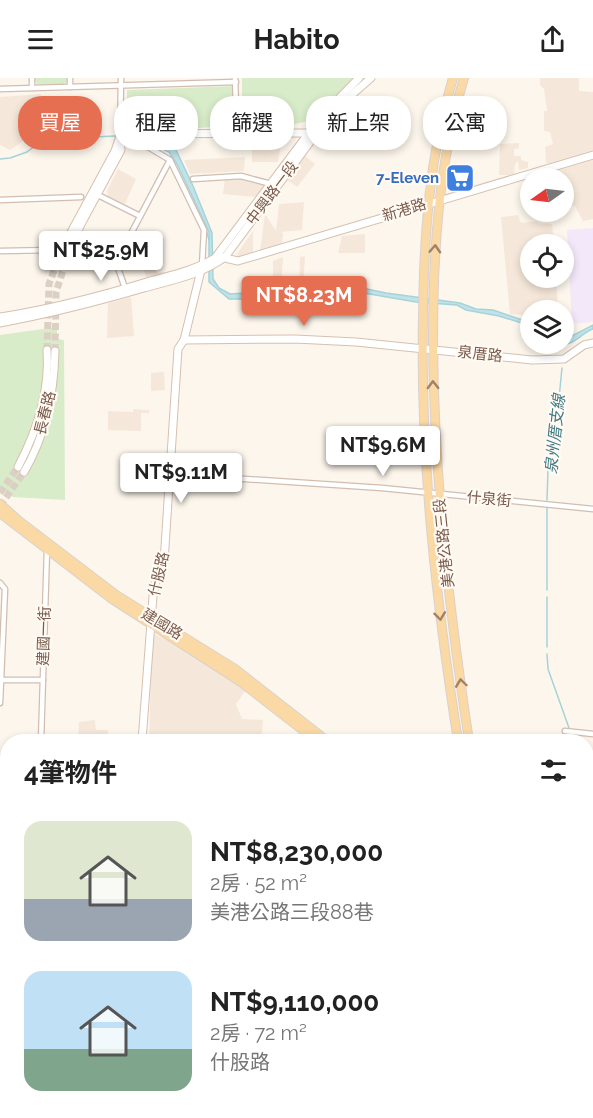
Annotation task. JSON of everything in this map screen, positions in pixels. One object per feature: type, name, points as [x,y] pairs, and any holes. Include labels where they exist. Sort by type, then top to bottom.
[{"type":"main road","name":"美港公路三段","points":[[453,78],[439,132],[428,203],[422,348],[428,493],[442,633],[457,734]]},
{"type":"main road","name":"美港公路三段","points":[[464,78],[449,138],[439,200],[433,301],[433,349],[439,494],[451,613],[468,734]]},
{"type":"main road","name":"建國路","points":[[0,504],[116,595],[241,682],[308,734]]},
{"type":"main road","name":"建國路","points":[[0,513],[112,599],[235,669],[318,734]]},
{"type":"street","points":[[32,78],[32,88]]},
{"type":"street","points":[[70,78],[70,87]]},
{"type":"street","points":[[121,78],[122,96]]},
{"type":"street","name":"中興路一段","points":[[344,96],[359,78]]},
{"type":"street","name":"中興路一段","points":[[350,96],[370,78]]},
{"type":"street","points":[[0,88],[122,85],[163,80],[236,80],[236,96]]},
{"type":"street","name":"中興路一段","points":[[225,257],[306,141]]},
{"type":"street","points":[[0,251],[62,250],[116,150]]},
{"type":"street","points":[[153,150],[170,160],[204,230],[209,264]]},
{"type":"street","name":"新港路","points":[[126,291],[225,257],[238,261],[593,155]]},
{"type":"street","points":[[126,291],[116,261],[170,160]]},
{"type":"street","points":[[192,179],[241,176],[274,185]]},
{"type":"street","name":"中興路一段","points":[[209,264],[274,185]]},
{"type":"street","points":[[100,196],[140,216]]},
{"type":"street","points":[[0,200],[81,197]]},
{"type":"street","name":"什股路","points":[[143,734],[151,621],[157,577],[164,562],[178,350],[184,340],[209,264]]},
{"type":"street","points":[[0,317],[126,291]]},
{"type":"street","points":[[0,322],[50,313],[126,291]]},
{"type":"street","name":"泉厝路","points":[[184,340],[295,339],[422,348],[532,360],[564,359],[584,345],[593,343]]},
{"type":"street","name":"長春路","points":[[21,470],[46,395],[51,350]]},
{"type":"street","name":"什泉街","points":[[170,474],[370,488],[593,509]]},
{"type":"street","name":"建國一街","points":[[1,680],[43,680],[47,549]]},
{"type":"street","points":[[0,583],[5,589],[0,703]]},
{"type":"street","points":[[41,734],[43,680]]},
{"type":"street","points":[[565,731],[593,734]]},
{"type":"shaded area","points":[[540,78],[579,78],[579,91],[593,92],[593,150],[546,163],[545,147],[553,144],[550,132],[544,131],[544,111],[547,111]]},
{"type":"shaded area","points":[[41,94],[41,96],[18,96],[18,144],[10,150],[0,145],[0,97]]},
{"type":"shaded area","points":[[519,143],[519,148],[514,149],[514,156],[521,156],[521,160],[528,162],[528,168],[519,170],[518,161],[515,164],[514,175],[499,175],[500,150],[507,150],[507,144]]},
{"type":"shaded area","points":[[252,150],[280,150],[278,162],[252,162]]},
{"type":"shaded area","points":[[304,155],[315,164],[297,187],[286,179]]},
{"type":"shaded area","points":[[245,157],[244,171],[190,174],[184,160]]},
{"type":"shaded area","points":[[593,160],[593,219],[583,221],[574,206],[574,168],[566,168]]},
{"type":"shaded area","points":[[118,169],[136,179],[125,204],[108,196],[107,191]]},
{"type":"shaded area","points":[[225,177],[255,178],[264,184],[257,197],[223,194]]},
{"type":"shaded area","points":[[304,202],[302,230],[280,232],[283,233],[282,245],[260,251],[265,214],[276,231],[279,204]]},
{"type":"shaded area","points":[[518,215],[520,222],[523,223],[552,224],[553,234],[520,234],[520,288],[557,288],[557,300],[520,300],[520,315],[510,314],[501,217]]},
{"type":"shaded area","points":[[593,228],[593,322],[574,324],[574,300],[571,300],[570,288],[574,288],[574,234],[567,234],[567,230]]},
{"type":"shaded area","points":[[253,231],[253,256],[239,258],[237,254]]},
{"type":"shaded area","points":[[365,234],[365,253],[338,253],[342,236]]},
{"type":"shaded area","points":[[149,255],[150,260],[154,260],[157,273],[165,272],[166,275],[147,280],[140,257]]},
{"type":"shaded area","points":[[305,256],[303,291],[299,291],[300,257]]},
{"type":"shaded area","points":[[283,257],[281,287],[273,287],[273,261]]},
{"type":"shaded area","points":[[131,297],[134,336],[107,338],[108,303]]},
{"type":"shaded area","points":[[164,372],[165,390],[151,391],[151,373]]},
{"type":"shaded area","points":[[133,409],[149,410],[149,413],[141,413],[141,431],[108,430],[108,411],[133,412]]},
{"type":"shaded area","points":[[152,633],[177,645],[246,690],[236,704],[242,719],[263,720],[262,734],[149,734]]},
{"type":"shaded area","points":[[95,720],[96,730],[108,730],[108,734],[78,734],[79,722]]},
{"type":"green space","points":[[34,78],[67,78],[67,82],[37,84]]},
{"type":"green space","points":[[242,78],[354,78],[337,96],[306,96],[306,121],[301,123],[294,124],[294,96],[242,96]]},
{"type":"green space","points":[[233,86],[233,96],[210,96],[210,127],[198,128],[198,96],[127,96],[127,90]]},
{"type":"green space","points":[[57,327],[57,339],[64,340],[65,500],[13,497],[0,489],[0,335]]},
{"type":"water","points":[[165,150],[176,150],[212,233],[213,279],[219,288],[230,294],[258,292],[293,284],[324,293],[353,286],[460,303],[476,309],[493,310],[520,319],[520,323],[466,310],[457,305],[416,302],[352,291],[324,298],[298,290],[283,291],[254,299],[229,299],[209,282],[209,232],[169,152]]},
{"type":"water","points":[[593,325],[593,329],[574,341],[574,335]]},
{"type":"waterway","points":[[0,159],[27,152],[44,139],[114,136]]},
{"type":"waterway","points":[[205,225],[209,240]]},
{"type":"waterway","name":"泉州厝支線","points":[[547,500],[548,469],[557,419],[562,368]]},
{"type":"waterway","name":"泉州厝支線","points":[[547,507],[547,590]]},
{"type":"waterway","name":"泉州厝支線","points":[[547,597],[547,647]]},
{"type":"waterway","name":"泉州厝支線","points":[[547,654],[548,669],[569,728]]},
{"type":"tunnel","points":[[47,350],[49,284],[62,249]]},
{"type":"tunnel","points":[[55,351],[56,292],[69,252]]},
{"type":"tunnel","points":[[0,493],[18,467]]},
{"type":"tunnel","points":[[0,506],[24,472]]},
{"type":"place","name":"7-Eleven","points":[[460,178]]}]
